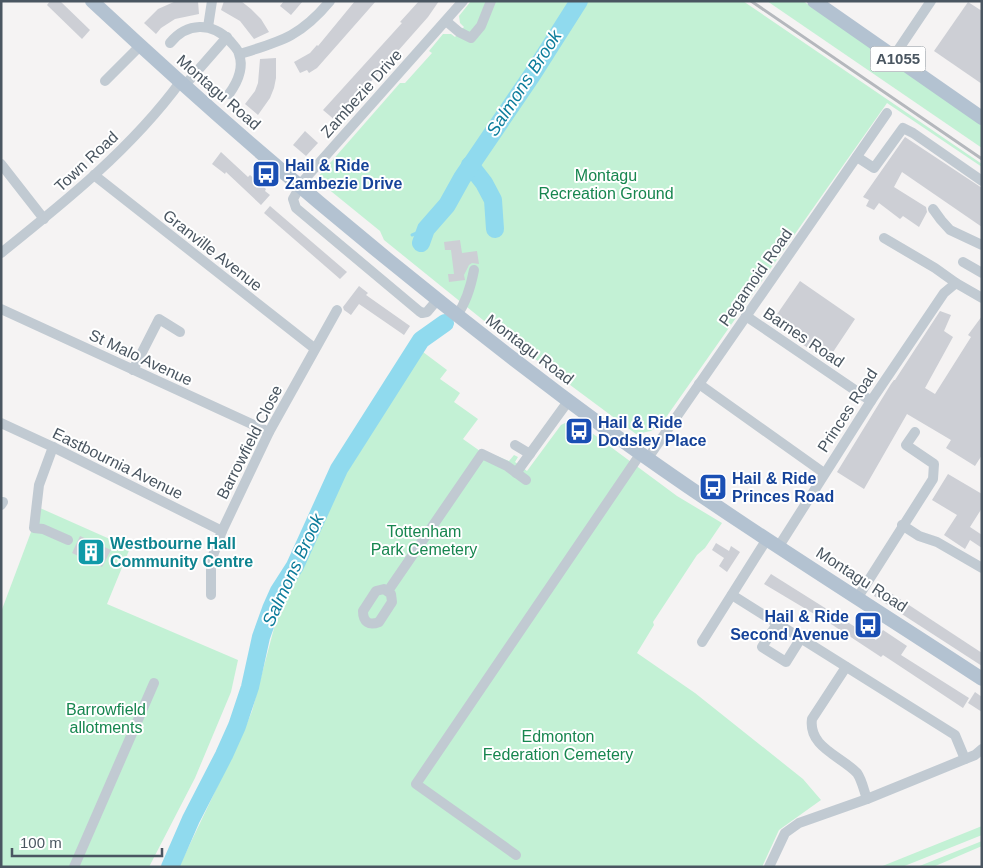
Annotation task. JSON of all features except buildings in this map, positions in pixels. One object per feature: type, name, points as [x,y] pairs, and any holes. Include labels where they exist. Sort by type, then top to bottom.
[{"type":"main road","name":"Montagu Road","points":[[92,1],[140,46],[300,187],[457,315],[644,455],[982,679]]},
{"type":"main road","name":"A1055","points":[[814,1],[982,118]]},
{"type":"street","points":[[208,27],[212,1]]},
{"type":"street","points":[[240,54],[271,45],[294,35],[318,16],[330,1]]},
{"type":"street","name":"Zambezie Drive","points":[[300,187],[463,1]]},
{"type":"street","points":[[446,21],[471,38],[481,26],[490,1]]},
{"type":"street","points":[[894,56],[931,1]]},
{"type":"street","points":[[170,43],[182,31],[191,27],[208,27],[217,30],[226,37],[240,54],[240,75],[229,94]]},
{"type":"street","name":"Town Road","points":[[1,253],[44,219],[140,131],[226,37]]},
{"type":"street","points":[[105,81],[140,46]]},
{"type":"street","name":"Pegamoid Road","points":[[516,855],[416,784],[644,455],[699,384],[887,113]]},
{"type":"street","points":[[857,157],[874,168],[903,128],[982,181]]},
{"type":"street","points":[[1,164],[44,219]]},
{"type":"street","name":"Granville Avenue","points":[[94,175],[314,348]]},
{"type":"street","points":[[300,187],[294,199],[296,208],[419,311],[422,313],[427,312],[438,299]]},
{"type":"street","points":[[933,209],[950,230],[982,245]]},
{"type":"street","points":[[884,238],[935,268],[956,283],[981,296]]},
{"type":"street","points":[[963,262],[982,273]]},
{"type":"street","points":[[457,315],[464,305],[472,283],[474,270]]},
{"type":"street","name":"Princes Road","points":[[702,642],[732,595],[824,473],[944,293],[956,283]]},
{"type":"street","name":"St Malo Avenue","points":[[1,309],[269,432]]},
{"type":"street","name":"Barrowfield Close","points":[[211,595],[211,561],[222,531],[269,432],[314,348],[337,310]]},
{"type":"street","name":"Barnes Road","points":[[746,316],[871,401]]},
{"type":"street","points":[[133,370],[159,319],[180,332]]},
{"type":"street","points":[[699,384],[824,473]]},
{"type":"street","points":[[519,469],[569,400]]},
{"type":"street","name":"Eastbournia Avenue","points":[[1,423],[222,531]]},
{"type":"street","points":[[858,597],[933,479],[934,464],[906,446],[915,432]]},
{"type":"street","points":[[515,445],[530,454]]},
{"type":"street","points":[[53,447],[39,485],[34,528],[43,529],[68,540]]},
{"type":"street","points":[[388,591],[482,454],[507,466],[519,469],[526,480]]},
{"type":"street","points":[[902,525],[919,536],[937,542],[982,568]]},
{"type":"street","points":[[732,595],[955,736],[964,759]]},
{"type":"street","points":[[777,624],[762,647],[786,662],[800,638]]},
{"type":"street","points":[[846,667],[812,719],[811,727],[815,739],[856,773],[867,799]]},
{"type":"street","points":[[74,867],[154,683]]},
{"type":"street","points":[[769,867],[781,841],[792,827],[799,822],[867,799],[981,751]]},
{"type":"green space","name":"Montagu Recreation Ground","points":[[471,1],[743,1],[982,164],[982,167],[887,103],[662,423],[651,431],[636,434],[483,320],[384,240],[380,231],[316,179],[400,83],[405,83],[432,53],[429,51],[443,34],[451,34],[455,37],[464,27],[460,23],[459,16]]},
{"type":"green space","points":[[767,1],[803,1],[982,124],[982,148]]},
{"type":"green space","name":"Edmonton Federation Cemetery","points":[[419,349],[447,370],[440,379],[460,393],[454,402],[478,419],[463,439],[480,451],[482,450],[509,461],[514,455],[518,457],[515,462],[527,471],[561,425],[573,419],[677,496],[722,523],[705,548],[697,555],[653,622],[654,625],[637,653],[695,693],[803,779],[821,800],[779,830],[762,867],[179,867],[252,711],[277,617],[285,599],[280,595],[297,566],[341,472]]},
{"type":"green space","name":"Barrowfield allotments","points":[[40,508],[130,548],[107,604],[238,660],[231,692],[195,778],[149,867],[1,867],[1,612]]},
{"type":"green space","points":[[982,826],[982,835],[902,867],[880,867]]},
{"type":"green space","points":[[982,841],[982,846],[933,867],[917,867]]},
{"type":"waterway","name":"Salmons Brook","points":[[421,243],[426,229],[447,205],[462,178],[532,75],[579,1]]},
{"type":"waterway","name":"Salmons Brook","points":[[470,165],[484,183],[493,200],[495,229]]},
{"type":"waterway","points":[[412,235],[426,229]]},
{"type":"waterway","name":"Salmons Brook","points":[[170,867],[191,819],[237,726],[250,687],[261,637],[271,609],[279,591],[295,566],[339,469],[421,340],[445,323]]},
{"type":"railway","points":[[751,1],[982,159]]},
{"type":"place","name":"Hail & Ride Zambezie Drive","points":[[266,174]]},
{"type":"place","name":"Hail & Ride Dodsley Place","points":[[579,431]]},
{"type":"place","name":"Hail & Ride Princes Road","points":[[713,487]]},
{"type":"place","name":"Westbourne Hall Community Centre","points":[[91,552]]},
{"type":"place","name":"Hail & Ride Second Avenue","points":[[868,625]]},
{"type":"park label","name":"Tottenham Park Cemetery","points":[[424,540]]}]
